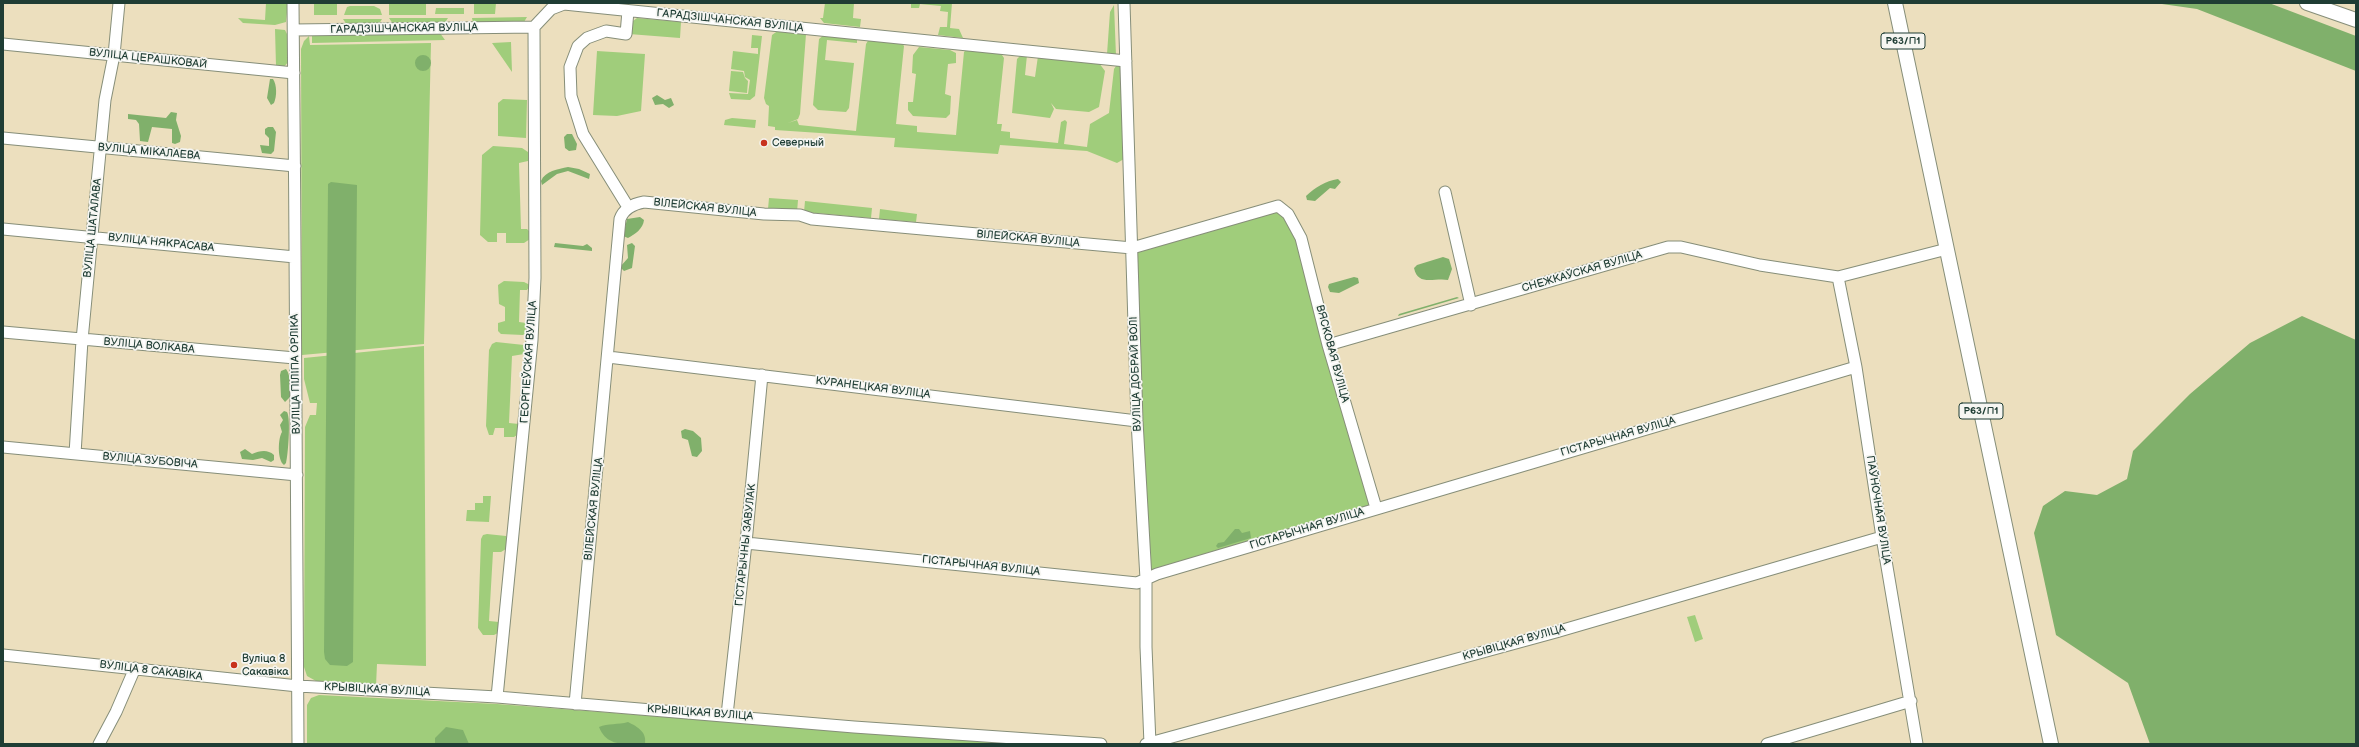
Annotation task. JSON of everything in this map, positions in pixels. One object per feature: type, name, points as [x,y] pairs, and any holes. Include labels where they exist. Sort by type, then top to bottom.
[{"type":"main road","name":"Р63/П1","points":[[1895,3],[2051,744]]},
{"type":"main road","points":[[2307,3],[2356,20]]},
{"type":"street","name":"ВУЛІЦА ШАТАЛАВА","points":[[75,454],[82,340],[105,100],[114,55],[119,3]]},
{"type":"street","name":"ВУЛІЦА ПІЛІПА ОРЛІКА","points":[[293,3],[298,744]]},
{"type":"street","name":"ВУЛІЦА ДОБРАЙ ВОЛІ","points":[[1124,3],[1137,421],[1146,579],[1148,744]]},
{"type":"street","name":"ГАРАДЗІШЧАНСКАЯ ВУЛІЦА","points":[[294,30],[534,27],[547,13],[559,5],[861,32],[1126,61]]},
{"type":"street","points":[[628,11],[626,34],[606,31],[587,38],[578,46],[570,67],[571,96],[583,134],[628,207]]},
{"type":"street","name":"ГЕОРГІЕЎСКАЯ ВУЛІЦА","points":[[497,697],[532,340],[535,278],[534,27]]},
{"type":"street","name":"ВУЛІЦА ЦЕРАШКОВАЙ","points":[[3,44],[294,73]]},
{"type":"street","name":"ВУЛІЦА МІКАЛАЕВА","points":[[3,138],[295,166]]},
{"type":"street","points":[[1445,192],[1471,305]]},
{"type":"street","name":"ВІЛЕЙСКАЯ ВУЛІЦА","points":[[575,704],[620,219],[628,207],[644,202],[1132,248],[1278,206]]},
{"type":"street","name":"ВЯСКОВАЯ ВУЛІЦА","points":[[1278,206],[1288,214],[1301,238],[1328,345],[1376,508]]},
{"type":"street","name":"ВУЛІЦА НЯКРАСАВА","points":[[3,229],[93,236],[295,257]]},
{"type":"street","name":"СНЕЖКАЎСКАЯ ВУЛІЦА","points":[[1328,345],[1668,247],[1681,247],[1760,265],[1838,277]]},
{"type":"street","points":[[1838,277],[1947,249]]},
{"type":"street","name":"ПАЎНОЧНАЯ ВУЛІЦА","points":[[1838,277],[1856,366],[1882,537],[1912,701],[1917,744]]},
{"type":"street","name":"ВУЛІЦА ВОЛКАВА","points":[[3,332],[295,358]]},
{"type":"street","name":"КУРАНЕЦКАЯ ВУЛІЦА","points":[[608,357],[1137,421]]},
{"type":"street","name":"ГІСТАРЫЧНАЯ ВУЛІЦА","points":[[746,543],[1136,583],[1157,574],[1856,366]]},
{"type":"street","name":"ГІСТАРЫЧНЫ ЗАВУЛАК","points":[[727,715],[746,543],[762,375]]},
{"type":"street","name":"ВУЛІЦА ЗУБОВІЧА","points":[[3,447],[297,475]]},
{"type":"street","name":"КРЫВІЦКАЯ ВУЛІЦА","points":[[1148,744],[1549,634],[1882,537]]},
{"type":"street","name":"ВУЛІЦА 8 САКАВІКА","points":[[3,655],[298,686]]},
{"type":"street","points":[[99,744],[116,712],[135,668]]},
{"type":"street","name":"КРЫВІЦКАЯ ВУЛІЦА","points":[[298,686],[497,697],[727,715],[989,741],[1102,744]]},
{"type":"street","points":[[1767,744],[1912,701]]},
{"type":"green space","points":[[266,3],[288,3],[286,22],[275,25],[243,23],[238,18],[265,20]]},
{"type":"green space","points":[[314,3],[337,3],[337,15],[314,15]]},
{"type":"green space","points":[[389,3],[426,4],[426,15],[389,15]]},
{"type":"green space","points":[[474,3],[496,3],[495,14],[474,14]]},
{"type":"green space","points":[[825,3],[854,3],[853,18],[861,19],[860,27],[824,23],[820,18],[823,18]]},
{"type":"green space","points":[[911,3],[952,3],[950,28],[959,29],[963,38],[938,35],[940,27],[947,27],[948,12],[940,11],[941,6],[920,4],[919,8],[911,8]]},
{"type":"green space","points":[[2155,3],[2269,3],[2356,36],[2356,71],[2197,9]]},
{"type":"green space","points":[[1114,5],[1116,56],[1107,54],[1110,12]]},
{"type":"green space","points":[[374,6],[380,9],[382,15],[344,15],[347,7]]},
{"type":"green space","points":[[436,8],[464,8],[464,14],[435,14]]},
{"type":"green space","points":[[527,17],[524,22],[473,23],[472,18]]},
{"type":"green space","points":[[389,18],[448,18],[444,24],[393,24]]},
{"type":"green space","points":[[637,18],[681,22],[680,38],[629,34],[633,21]]},
{"type":"green space","points":[[343,19],[382,19],[379,24],[347,25]]},
{"type":"green space","points":[[275,29],[285,30],[288,36],[289,61],[283,68],[276,66]]},
{"type":"green space","points":[[779,30],[806,34],[800,114],[798,119],[788,123],[797,120],[799,125],[856,131],[866,44],[869,39],[902,43],[904,46],[896,124],[917,126],[917,132],[956,135],[964,52],[966,50],[1000,52],[1004,58],[997,124],[1002,124],[1001,131],[1010,132],[1010,138],[1058,143],[1061,122],[1065,120],[1067,122],[1064,144],[1087,147],[1090,124],[1109,113],[1114,69],[1116,66],[1122,66],[1124,159],[1117,163],[1087,151],[1000,145],[998,154],[894,147],[895,138],[775,130],[775,127],[768,126],[769,106],[766,104],[764,98],[772,35]]},
{"type":"green space","points":[[440,33],[445,40],[312,43],[312,35]]},
{"type":"green space","points":[[825,34],[855,38],[857,40],[857,43],[827,40],[825,60],[854,63],[849,108],[846,112],[818,110],[813,105],[819,39]]},
{"type":"green space","points":[[752,35],[762,36],[755,96],[750,100],[731,99],[729,93],[748,94],[750,80],[745,77],[744,71],[731,69],[733,51],[758,54],[758,48],[751,48]]},
{"type":"green space","points":[[309,36],[310,45],[431,43],[424,344],[302,355],[301,49],[304,41]]},
{"type":"green space","points":[[511,42],[512,72],[492,43]]},
{"type":"green space","points":[[919,47],[950,50],[956,53],[956,63],[948,64],[945,94],[951,96],[950,114],[946,118],[913,116],[908,110],[908,102],[913,102],[916,74],[912,73],[913,55]]},
{"type":"green space","points":[[597,51],[645,54],[641,111],[617,116],[593,115]]},
{"type":"green space","points":[[420,55],[426,55],[431,60],[429,69],[426,71],[420,71],[415,66],[415,60]]},
{"type":"green space","points":[[1021,55],[1027,55],[1025,75],[1035,77],[1038,56],[1099,63],[1105,71],[1099,107],[1089,112],[1056,109],[1051,103],[1054,109],[1050,118],[1012,113],[1017,59]]},
{"type":"green space","points":[[731,71],[743,72],[748,81],[747,93],[729,91]]},
{"type":"green space","points":[[270,79],[273,79],[274,81],[276,91],[274,103],[271,105],[267,98]]},
{"type":"green space","points":[[657,95],[665,100],[671,98],[674,105],[669,108],[663,104],[655,105],[652,98]]},
{"type":"green space","points":[[503,99],[527,100],[526,138],[498,136],[498,103]]},
{"type":"green space","points":[[171,112],[177,113],[176,120],[181,136],[180,142],[175,144],[172,143],[172,129],[152,127],[148,142],[140,141],[139,124],[136,120],[128,119],[128,114],[166,118]]},
{"type":"green space","points":[[732,118],[756,120],[755,128],[724,125],[725,120]]},
{"type":"green space","points":[[268,127],[273,127],[276,132],[274,151],[271,154],[262,153],[260,145],[269,146],[269,138],[265,134],[265,129]]},
{"type":"green space","points":[[567,134],[572,134],[577,144],[576,150],[569,151],[565,148],[564,137]]},
{"type":"green space","points":[[493,146],[522,148],[528,152],[528,161],[519,163],[521,229],[527,229],[530,232],[530,239],[524,243],[506,243],[506,233],[497,233],[497,242],[488,242],[480,235],[482,155]]},
{"type":"green space","points":[[568,167],[579,169],[590,174],[589,179],[568,171],[557,174],[542,185],[541,181],[546,175],[552,171]]},
{"type":"green space","points":[[1338,179],[1341,182],[1335,189],[1330,188],[1315,201],[1307,200],[1306,196],[1317,187],[1329,181]]},
{"type":"green space","points":[[331,182],[357,185],[353,662],[347,666],[330,665],[325,659],[324,652],[328,184]]},
{"type":"green space","points":[[769,198],[798,200],[797,212],[768,209]]},
{"type":"green space","points":[[805,201],[872,208],[871,218],[804,212]]},
{"type":"green space","points":[[1278,206],[1292,220],[1376,508],[1146,579],[1132,248]]},
{"type":"green space","points":[[880,209],[917,214],[916,222],[879,219]]},
{"type":"green space","points":[[640,217],[644,220],[640,229],[628,238],[623,236],[627,219]]},
{"type":"green space","points":[[555,243],[583,246],[587,244],[592,248],[592,251],[554,247]]},
{"type":"green space","points":[[632,243],[635,246],[632,268],[624,271],[620,267],[628,258],[627,245]]},
{"type":"green space","points":[[1443,257],[1449,259],[1452,269],[1448,280],[1428,280],[1419,277],[1416,274],[1414,268],[1417,265]]},
{"type":"green space","points":[[1354,277],[1358,278],[1359,283],[1339,293],[1330,292],[1328,287],[1329,284]]},
{"type":"green space","points":[[504,281],[524,282],[530,285],[527,290],[520,290],[519,322],[526,323],[528,325],[528,331],[523,335],[501,334],[498,331],[498,323],[505,321],[505,307],[499,304],[498,285]]},
{"type":"green space","points":[[1457,297],[1459,298],[1398,316],[1399,314]]},
{"type":"green space","points":[[2302,316],[2356,340],[2356,744],[2150,744],[2128,683],[2056,635],[2034,533],[2043,506],[2065,491],[2097,495],[2127,479],[2133,451],[2190,394],[2250,343]]},
{"type":"green space","points":[[496,342],[524,345],[526,349],[524,354],[512,356],[509,423],[519,424],[517,435],[514,437],[504,437],[504,428],[495,428],[493,435],[489,435],[486,426],[489,350],[492,344]]},
{"type":"green space","points":[[424,346],[426,666],[377,664],[376,686],[316,681],[307,676],[304,667],[305,427],[310,415],[316,415],[317,403],[310,403],[304,379],[304,358]]},
{"type":"green space","points":[[286,369],[289,375],[291,396],[285,402],[281,397],[280,375],[281,371]]},
{"type":"green space","points":[[284,411],[287,412],[289,429],[287,459],[284,465],[280,459],[279,449],[282,432],[280,425],[283,420],[280,415]]},
{"type":"green space","points":[[685,429],[693,431],[701,438],[702,451],[697,457],[692,456],[688,440],[682,438],[681,431]]},
{"type":"green space","points":[[245,449],[252,454],[261,451],[269,452],[274,455],[274,460],[271,462],[262,458],[253,460],[242,459],[240,452]]},
{"type":"green space","points":[[483,496],[491,496],[489,522],[466,521],[467,510],[475,510],[475,503],[483,503]]},
{"type":"green space","points":[[1235,529],[1239,529],[1242,533],[1250,531],[1251,538],[1218,548],[1216,546],[1218,543],[1224,542]]},
{"type":"green space","points":[[483,535],[506,536],[508,541],[506,549],[501,552],[493,552],[489,621],[499,622],[498,633],[494,635],[483,635],[478,628],[481,539]]},
{"type":"green space","points":[[1695,615],[1703,639],[1695,642],[1687,617]]},
{"type":"green space","points":[[319,695],[497,704],[1016,744],[307,744],[307,705],[311,698]]},
{"type":"green space","points":[[628,722],[641,730],[645,736],[645,744],[617,743],[607,738],[599,727],[606,725]]},
{"type":"green space","points":[[446,727],[463,730],[469,744],[435,744],[435,738]]},
{"type":"place","name":"Северный","points":[[764,143]]},
{"type":"place","name":"Вуліца 8 Сакавіка","points":[[234,665]]}]
